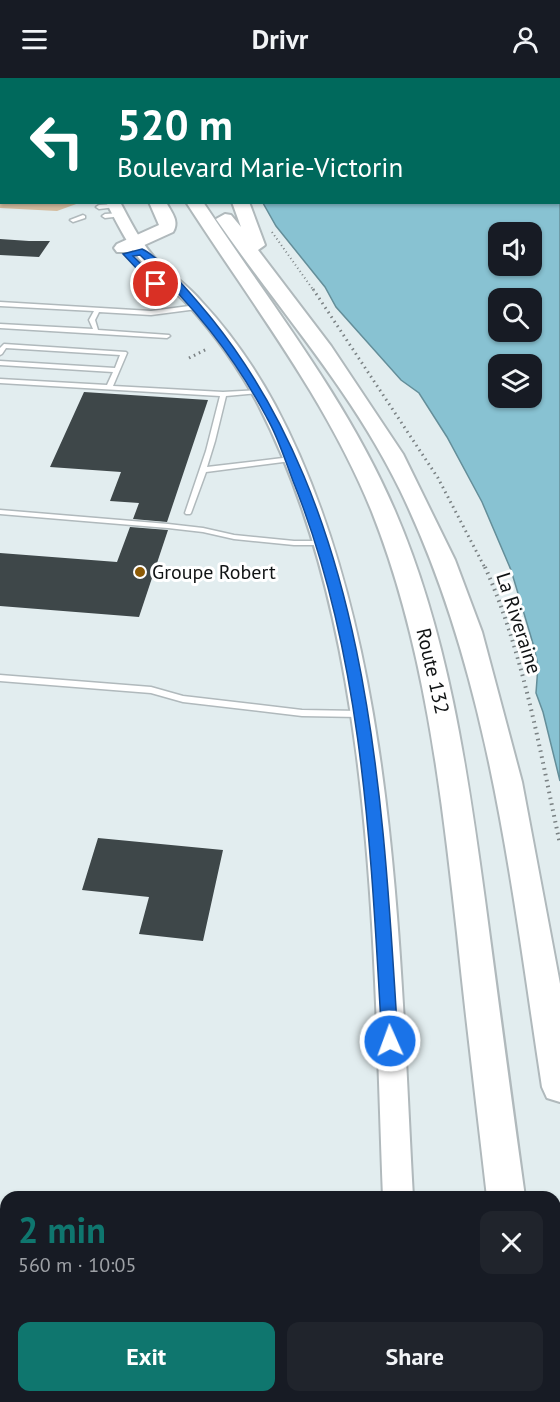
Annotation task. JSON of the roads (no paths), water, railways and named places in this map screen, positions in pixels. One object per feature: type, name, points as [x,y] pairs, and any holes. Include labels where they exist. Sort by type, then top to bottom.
[{"type":"highway","points":[[135,245],[162,232],[169,224],[159,204]]},
{"type":"highway","points":[[184,204],[262,286]]},
{"type":"highway","name":"Route 132","points":[[196,204],[262,286],[323,351],[397,464],[436,545],[465,615],[502,752],[560,1087]]},
{"type":"highway","name":"Route 132","points":[[214,204],[357,455],[383,510],[420,616],[449,748],[505,1191]]},
{"type":"highway","points":[[241,204],[262,286]]},
{"type":"street","points":[[108,208],[135,245],[233,352],[258,391],[291,459],[322,543],[338,604],[361,714],[379,856],[398,1191]]},
{"type":"lane","points":[[73,220],[83,217]]},
{"type":"lane","points":[[0,304],[151,313],[192,309]]},
{"type":"lane","points":[[95,331],[92,320],[97,311]]},
{"type":"lane","points":[[0,326],[167,336]]},
{"type":"lane","points":[[0,353],[4,346],[124,353],[109,388]]},
{"type":"lane","points":[[0,363],[117,370]]},
{"type":"lane","points":[[0,381],[223,394],[258,391]]},
{"type":"lane","points":[[188,513],[214,440],[216,419],[223,394]]},
{"type":"lane","points":[[203,470],[291,459]]},
{"type":"lane","points":[[0,512],[168,526],[203,530],[234,537],[294,543],[322,543]]},
{"type":"lane","points":[[0,678],[151,690],[183,699],[302,713],[361,714]]},
{"type":"water","points":[[264,204],[560,204],[560,781],[536,693],[538,666],[534,647],[511,570],[482,502],[447,437],[419,393],[401,380],[336,307],[325,287],[276,226]]},
{"type":"place","name":"Groupe Robert","points":[[140,572]]}]
